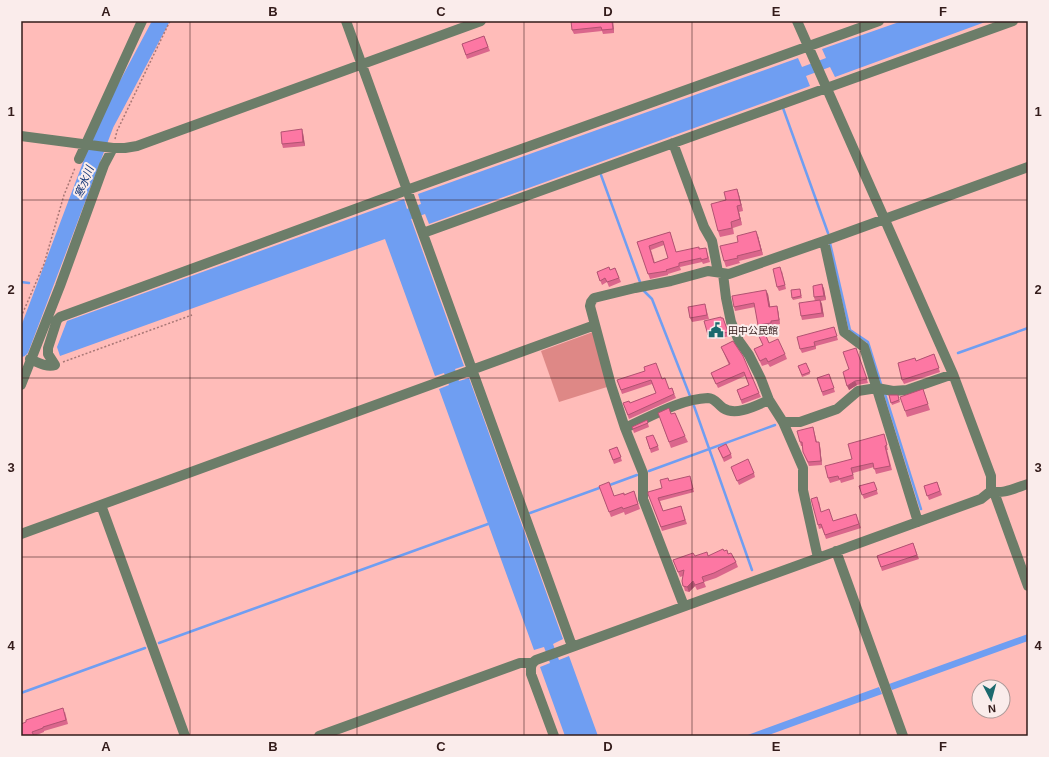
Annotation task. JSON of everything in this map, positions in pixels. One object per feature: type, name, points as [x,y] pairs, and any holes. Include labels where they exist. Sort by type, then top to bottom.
[{"type":"street","points":[[79,159],[142,21]]},
{"type":"street","points":[[346,21],[572,646]]},
{"type":"street","points":[[21,136],[111,147],[125,148],[137,146],[481,21]]},
{"type":"street","points":[[797,21],[953,374],[991,476],[993,491],[1028,586]]},
{"type":"street","points":[[30,359],[46,365],[55,365],[48,354],[48,348],[57,320],[60,317],[407,190],[879,21]]},
{"type":"street","points":[[423,233],[1013,21]]},
{"type":"street","points":[[673,143],[704,227],[712,241],[731,322],[739,341],[761,379],[769,400],[783,422],[802,468],[803,490],[818,558]]},
{"type":"street","points":[[21,384],[60,286],[111,147]]},
{"type":"street","points":[[684,606],[643,499],[643,473],[625,428],[611,385],[590,306],[594,298],[671,281],[708,271],[729,274],[1028,167]]},
{"type":"street","points":[[824,241],[844,332],[864,347],[918,522]]},
{"type":"street","points":[[21,534],[595,325]]},
{"type":"street","points":[[783,422],[800,422],[837,410],[858,391],[877,388],[893,391],[907,390],[953,374]]},
{"type":"street","points":[[625,428],[681,404],[709,398],[714,400],[723,409],[738,412],[769,400]]},
{"type":"street","points":[[319,736],[520,663],[532,663],[572,646],[980,499],[993,491],[1008,491],[1028,484]]},
{"type":"street","points":[[101,505],[184,736]]},
{"type":"street","points":[[836,551],[903,736]]},
{"type":"street","points":[[532,663],[531,674],[554,736]]},
{"type":"path","points":[[111,147],[117,131],[170,21]]},
{"type":"path","points":[[21,317],[44,264],[64,195],[79,159]]},
{"type":"path","points":[[55,365],[192,315]]},
{"type":"shaded area","points":[[593,332],[607,387],[559,402],[541,351]]},
{"type":"water","points":[[902,21],[988,21],[835,77],[830,67],[806,76],[810,86],[429,224],[425,214],[411,219],[464,366],[455,369],[459,381],[469,378],[563,639],[553,644],[559,660],[569,656],[598,736],[565,736],[540,667],[550,663],[544,647],[534,650],[439,389],[449,385],[444,373],[435,376],[385,239],[60,356],[57,347],[67,321],[404,199],[407,209],[421,204],[418,194],[798,58],[802,67],[826,58],[822,49]]},
{"type":"water","points":[[1028,634],[1028,641],[892,690],[889,684]]},
{"type":"water","points":[[879,687],[882,694],[766,736],[745,736]]},
{"type":"building","points":[[571,21],[612,21],[613,29],[602,30],[601,27],[572,30]]},
{"type":"building","points":[[484,36],[488,47],[466,55],[462,44]]},
{"type":"building","points":[[302,129],[303,142],[282,144],[281,132]]},
{"type":"building","points":[[737,189],[741,205],[737,206],[740,219],[731,222],[732,228],[718,231],[711,204],[726,200],[724,192]]},
{"type":"building","points":[[756,231],[761,250],[724,261],[720,246],[738,242],[737,236]]},
{"type":"building","points":[[670,232],[676,252],[699,247],[699,249],[706,248],[708,258],[679,263],[679,266],[666,270],[667,271],[648,274],[637,242]],"holes":[[[663,241],[668,258],[654,263],[649,246]]]},
{"type":"building","points":[[609,267],[610,270],[615,268],[619,278],[607,282],[605,278],[600,281],[597,272]]},
{"type":"building","points":[[780,267],[785,285],[777,287],[773,269]]},
{"type":"building","points":[[822,284],[824,296],[814,297],[813,286]]},
{"type":"building","points":[[800,289],[801,296],[792,298],[791,290]]},
{"type":"building","points":[[766,290],[769,307],[777,306],[779,320],[758,325],[754,303],[734,307],[732,296]]},
{"type":"building","points":[[820,300],[822,313],[801,316],[799,303]]},
{"type":"building","points":[[705,304],[707,315],[690,318],[688,307]]},
{"type":"building","points":[[721,317],[723,318],[728,332],[708,335],[704,321]]},
{"type":"building","points":[[762,327],[769,343],[778,339],[785,354],[768,362],[766,358],[760,361],[754,349],[763,345],[756,330]]},
{"type":"building","points":[[834,327],[837,336],[814,342],[815,346],[800,349],[797,337]]},
{"type":"building","points":[[733,341],[743,356],[759,393],[741,400],[737,390],[749,385],[744,372],[716,384],[711,373],[730,364],[721,347]]},
{"type":"building","points":[[856,348],[867,379],[855,381],[847,386],[843,372],[849,369],[843,352]]},
{"type":"building","points":[[934,354],[939,368],[902,380],[898,363],[915,358],[916,361]]},
{"type":"building","points":[[656,363],[662,379],[665,378],[669,389],[672,388],[674,394],[628,415],[623,403],[629,401],[630,403],[656,393],[651,380],[621,390],[617,380],[645,371],[644,367]]},
{"type":"building","points":[[806,363],[810,372],[802,375],[798,366]]},
{"type":"building","points":[[829,374],[834,388],[822,392],[817,378]]},
{"type":"building","points":[[923,389],[928,404],[905,411],[900,397]]},
{"type":"building","points":[[889,395],[898,395],[899,400],[891,403]]},
{"type":"building","points":[[669,408],[671,414],[675,413],[685,436],[669,442],[658,413]]},
{"type":"building","points":[[647,420],[648,423],[633,429],[632,427]]},
{"type":"building","points":[[813,427],[816,442],[819,442],[821,461],[808,462],[803,452],[802,442],[800,442],[797,431]]},
{"type":"building","points":[[884,434],[887,445],[885,446],[890,466],[874,469],[873,463],[851,468],[853,475],[839,479],[838,476],[828,478],[825,466],[852,459],[848,444]]},
{"type":"building","points":[[653,435],[658,446],[650,449],[646,437]]},
{"type":"building","points":[[726,444],[731,454],[723,458],[718,448]]},
{"type":"building","points":[[617,447],[621,457],[613,460],[609,450]]},
{"type":"building","points":[[748,459],[754,473],[737,481],[731,467]]},
{"type":"building","points":[[690,476],[693,489],[658,498],[663,511],[681,506],[685,520],[661,527],[648,492],[662,488],[660,480],[668,478],[669,481]]},
{"type":"building","points":[[609,482],[614,496],[624,493],[624,495],[634,491],[638,504],[623,509],[622,507],[609,512],[599,486]]},
{"type":"building","points":[[874,482],[877,490],[862,495],[859,486]]},
{"type":"building","points":[[937,482],[940,491],[927,496],[924,486]]},
{"type":"building","points":[[817,497],[821,512],[829,509],[833,521],[856,514],[859,524],[825,535],[821,524],[818,525],[811,499]]},
{"type":"building","points":[[913,543],[917,555],[881,567],[877,556]]},
{"type":"building","points":[[723,549],[724,551],[727,550],[728,554],[731,553],[736,562],[702,577],[704,582],[695,585],[693,581],[687,587],[683,586],[682,581],[684,570],[678,572],[673,560],[693,553],[695,556],[707,552],[708,556]]},
{"type":"building","points":[[63,708],[66,720],[32,732],[34,736],[22,736],[21,724],[26,722],[26,720]]},
{"type":"waterway","name":"寒水川","points":[[21,349],[106,124],[161,21]]},
{"type":"waterway","points":[[783,108],[828,233]]},
{"type":"waterway","points":[[601,175],[640,282]]},
{"type":"waterway","points":[[830,243],[850,330],[868,342],[881,384]]},
{"type":"waterway","points":[[21,282],[29,283]]},
{"type":"waterway","points":[[644,291],[652,299],[690,396]]},
{"type":"waterway","points":[[958,353],[1028,328]]},
{"type":"waterway","points":[[885,394],[921,509]]},
{"type":"waterway","points":[[694,406],[752,570]]},
{"type":"waterway","points":[[649,471],[775,425]]},
{"type":"waterway","points":[[607,486],[637,475]]},
{"type":"waterway","points":[[530,513],[602,487]]},
{"type":"waterway","points":[[159,643],[488,524]]},
{"type":"waterway","points":[[21,693],[145,648]]},
{"type":"place","name":"田中公民館","points":[[716,330]]}]
